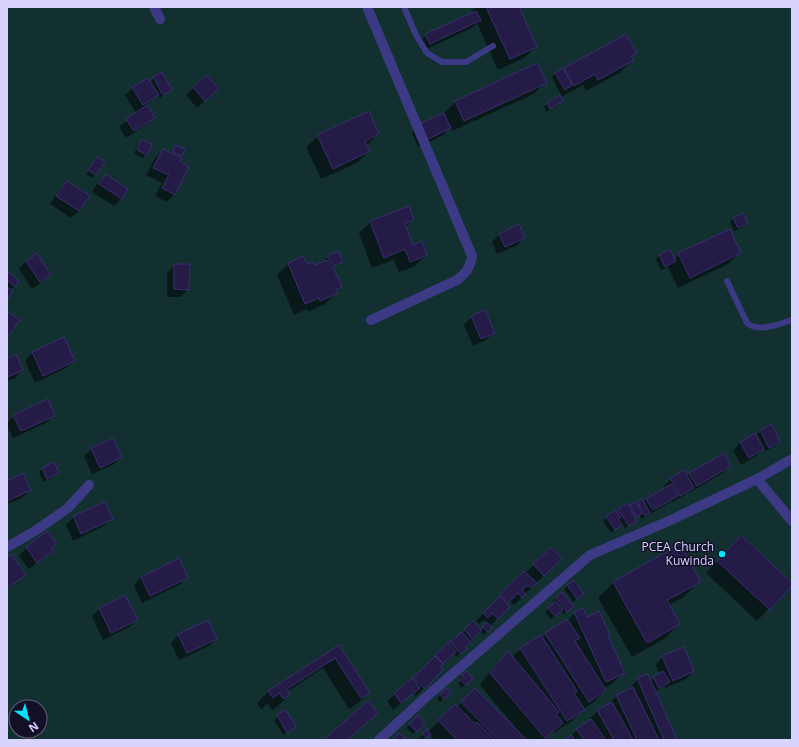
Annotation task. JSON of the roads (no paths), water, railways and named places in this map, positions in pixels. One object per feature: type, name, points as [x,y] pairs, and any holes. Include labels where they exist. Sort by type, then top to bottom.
[{"type":"street","points":[[154,7],[160,20]]},
{"type":"street","points":[[367,7],[472,256],[467,272],[457,280],[371,320]]},
{"type":"street","points":[[379,740],[590,555],[671,520],[757,479],[792,459]]},
{"type":"street","points":[[757,479],[792,521]]},
{"type":"street","points":[[7,547],[35,531],[68,508],[89,485]]},
{"type":"lane","points":[[404,7],[416,35],[427,53],[442,62],[466,62],[493,46]]},
{"type":"lane","points":[[727,281],[747,323],[751,326],[758,328],[792,320]]},
{"type":"place","name":"PCEA Church Kuwinda","points":[[722,554]]}]
